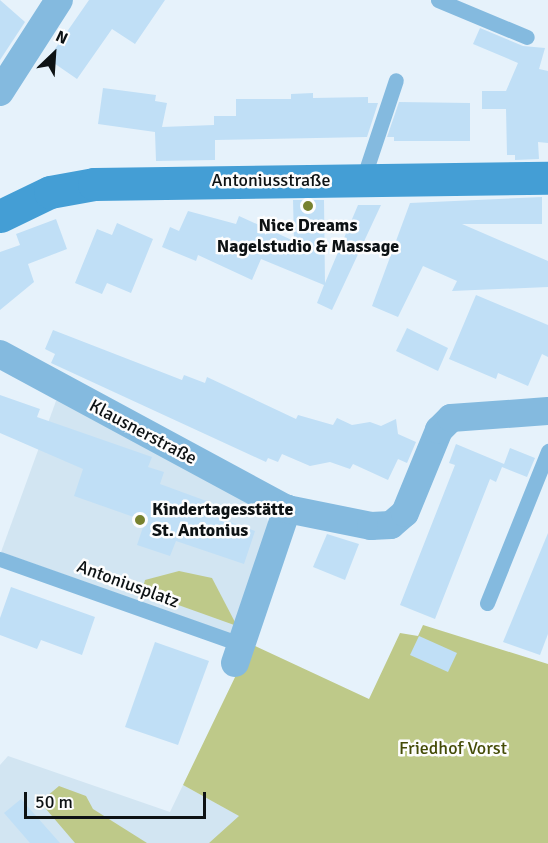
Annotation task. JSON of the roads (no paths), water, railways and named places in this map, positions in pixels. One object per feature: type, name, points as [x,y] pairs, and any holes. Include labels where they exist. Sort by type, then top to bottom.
[{"type":"street","points":[[0,92],[59,0]]},
{"type":"street","name":"Antoniusstraße","points":[[0,216],[50,192],[94,184],[548,177]]},
{"type":"street","name":"Klausnerstraße","points":[[0,354],[287,509],[371,526],[391,525],[405,513],[439,430],[451,418],[548,411]]},
{"type":"street","points":[[239,654],[287,509]]},
{"type":"lane","points":[[438,0],[527,37]]},
{"type":"lane","points":[[363,179],[396,80]]},
{"type":"lane","points":[[487,603],[548,451]]},
{"type":"lane","name":"Antoniusplatz","points":[[0,559],[239,654]]},
{"type":"place","name":"Nice Dreams Nagelstudio & Massage","points":[[308,206]]},
{"type":"place","name":"Kindertagesstätte St. Antonius","points":[[140,520]]},
{"type":"park label","name":"Friedhof Vorst","points":[[453,748]]}]
